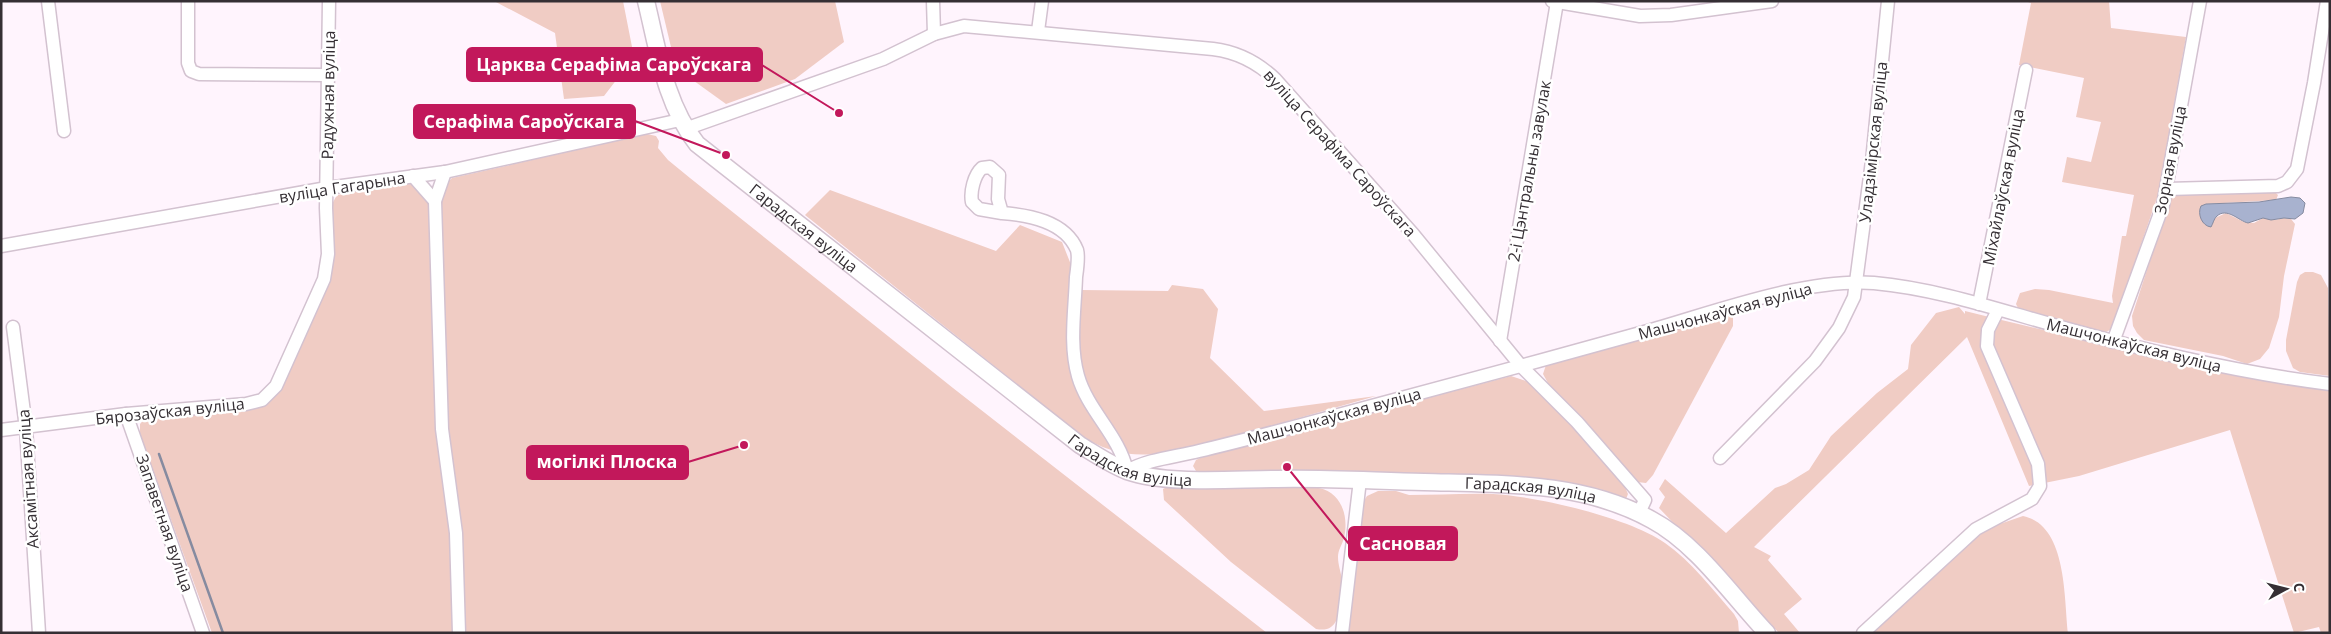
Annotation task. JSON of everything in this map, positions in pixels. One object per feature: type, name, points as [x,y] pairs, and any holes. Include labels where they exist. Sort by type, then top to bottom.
[{"type":"main road","name":"Гарадская вуліца","points":[[646,1],[666,83],[682,125],[697,144],[1080,446],[1127,471],[1187,479],[1360,480],[1533,485],[1590,496],[1639,513],[1668,529],[1690,549],[1767,633]]},
{"type":"street","points":[[48,1],[64,131]]},
{"type":"street","points":[[188,1],[188,63],[191,71],[199,74],[328,75]]},
{"type":"street","points":[[322,1],[329,1]]},
{"type":"street","name":"Радужная вуліца","points":[[327,188],[329,1]]},
{"type":"street","points":[[933,1],[934,34]]},
{"type":"street","points":[[1038,32],[1042,1]]},
{"type":"street","points":[[1554,2],[1640,16],[1671,15],[1772,1]]},
{"type":"street","name":"Уладзімірская вуліца","points":[[1720,458],[1815,361],[1848,311],[1857,282],[1888,1]]},
{"type":"street","name":"Зорная вуліца","points":[[2113,342],[2156,226],[2167,189],[2200,1]]},
{"type":"street","points":[[2167,189],[2278,186],[2292,178],[2297,169],[2327,1]]},
{"type":"street","name":"2-і Цэнтральны завулак","points":[[1500,341],[1554,2]]},
{"type":"street","name":"вуліца Серафіма Сароўскага","points":[[682,125],[883,59],[934,34],[964,26],[1224,50],[1242,56],[1258,64],[1275,79],[1413,234],[1521,366],[1576,422],[1645,500],[1639,513]]},
{"type":"street","name":"Міхайлаўская вуліца","points":[[1979,304],[2026,70]]},
{"type":"street","name":"вуліца Гагарына","points":[[2,242],[327,188],[445,172],[682,125]]},
{"type":"street","points":[[445,172],[435,201],[442,429],[456,533],[459,633]]},
{"type":"street","points":[[413,176],[435,201]]},
{"type":"street","name":"Бярозаўская вуліца","points":[[1,430],[126,414],[246,404],[262,400],[276,386],[324,279],[328,254],[327,188]]},
{"type":"street","points":[[1002,213],[1025,216],[1045,222],[1063,234],[1077,252],[1074,344],[1078,376],[1091,406],[1117,444],[1127,471]]},
{"type":"street","name":"Машчонкаўская вуліца","points":[[1127,471],[1144,464],[1229,444],[1792,291],[1857,282],[1910,288],[1979,304],[2113,342],[2250,374],[2330,384]]},
{"type":"street","points":[[1863,633],[1976,529],[2032,499],[2040,486],[2038,464],[1987,346],[1988,330],[1998,310]]},
{"type":"street","name":"Аксамітная вуліца","points":[[13,327],[26,428],[38,633]]},
{"type":"street","name":"Запаветная вуліца","points":[[126,414],[203,633]]},
{"type":"street","points":[[1342,633],[1360,480]]},
{"type":"shaded area","points":[[494,1],[623,1],[634,57],[604,96],[564,99],[555,33]]},
{"type":"shaded area","points":[[660,1],[835,1],[844,42],[795,79],[726,104],[676,68]]},
{"type":"shaded area","points":[[2025,1],[2109,1],[2111,28],[2186,37],[2158,195],[2112,329],[2104,333],[2018,308],[2016,304],[2020,293],[2035,289],[2113,303],[2112,296],[2122,236],[2126,236],[2134,195],[2062,182],[2067,157],[2091,162],[2101,122],[2076,117],[2084,78],[2019,65],[2031,3]]},
{"type":"shaded area","points":[[647,134],[656,136],[659,141],[658,148],[668,160],[690,178],[953,388],[1267,633],[464,633],[446,434],[439,205],[444,186],[452,178]]},
{"type":"shaded area","points":[[409,182],[419,187],[429,199],[453,536],[453,633],[212,633],[140,434],[140,424],[147,416],[259,406],[328,284],[334,260],[332,204],[337,195]]},
{"type":"shaded area","points":[[830,190],[996,251],[1020,225],[1062,242],[1081,290],[1168,291],[1172,285],[1203,289],[1218,309],[1210,358],[1264,411],[1376,396],[1190,449],[1145,455],[1119,452],[1105,448],[1078,433],[805,215]]},
{"type":"shaded area","points":[[2275,192],[2278,195],[2276,200],[2206,204],[2215,218],[2226,213],[2244,222],[2254,223],[2263,218],[2275,220],[2284,218],[2291,219],[2295,224],[2284,276],[2279,317],[2269,348],[2260,359],[2247,364],[2223,356],[2144,340],[2133,326],[2132,316],[2171,196],[2174,194]]},
{"type":"shaded area","points":[[2305,272],[2321,275],[2328,288],[2330,376],[2300,372],[2293,368],[2286,351],[2286,340],[2297,282],[2300,275]]},
{"type":"shaded area","points":[[1959,307],[1965,314],[1965,311],[2147,354],[2238,372],[2330,387],[2330,633],[2321,633],[2319,627],[2294,633],[2230,430],[2079,476],[2029,486],[1967,337],[1754,547],[1771,556],[1768,560],[1802,599],[1784,614],[1800,633],[1779,633],[1659,508],[1665,497],[1659,489],[1665,479],[1726,533],[1775,488],[1786,484],[1809,470],[1831,436],[1877,393],[1908,369],[1911,345],[1936,313]]},
{"type":"shaded area","points":[[1725,315],[1733,317],[1733,326],[1653,475],[1646,483],[1637,482],[1549,385],[1543,374],[1546,365],[1551,361]]},
{"type":"shaded area","points":[[1511,376],[1529,382],[1578,432],[1625,487],[1628,494],[1626,499],[1311,476],[1295,470],[1271,470],[1252,474],[1204,473],[1196,471],[1193,466],[1196,460],[1200,458]]},
{"type":"shaded area","points":[[1171,485],[1319,488],[1333,495],[1342,507],[1345,522],[1344,538],[1338,557],[1342,580],[1341,594],[1337,619],[1334,625],[1323,630],[1316,629],[1231,562],[1164,500],[1163,489]]},
{"type":"shaded area","points":[[1378,491],[1396,491],[1409,495],[1493,494],[1511,496],[1582,510],[1629,525],[1665,543],[1693,567],[1734,614],[1738,621],[1739,633],[1348,633],[1363,502],[1367,496]]},
{"type":"shaded area","points":[[2023,516],[2037,522],[2048,533],[2056,547],[2064,583],[2068,633],[1873,633],[1980,534],[1991,527]]},
{"type":"water","points":[[2291,197],[2300,198],[2305,203],[2303,213],[2295,219],[2271,220],[2263,218],[2248,223],[2225,213],[2216,217],[2211,227],[2203,222],[2200,216],[2201,206],[2206,204],[2259,202]]},
{"type":"waterway","points":[[159,454],[223,633]]},
{"type":"place","name":"Царква Серафіма Сароўскага","points":[[839,113]]},
{"type":"place","name":"Серафіма Сароўскага","points":[[726,155]]},
{"type":"place","name":"могілкі Плоска","points":[[744,445]]},
{"type":"place","name":"Сасновая","points":[[1287,467]]}]
